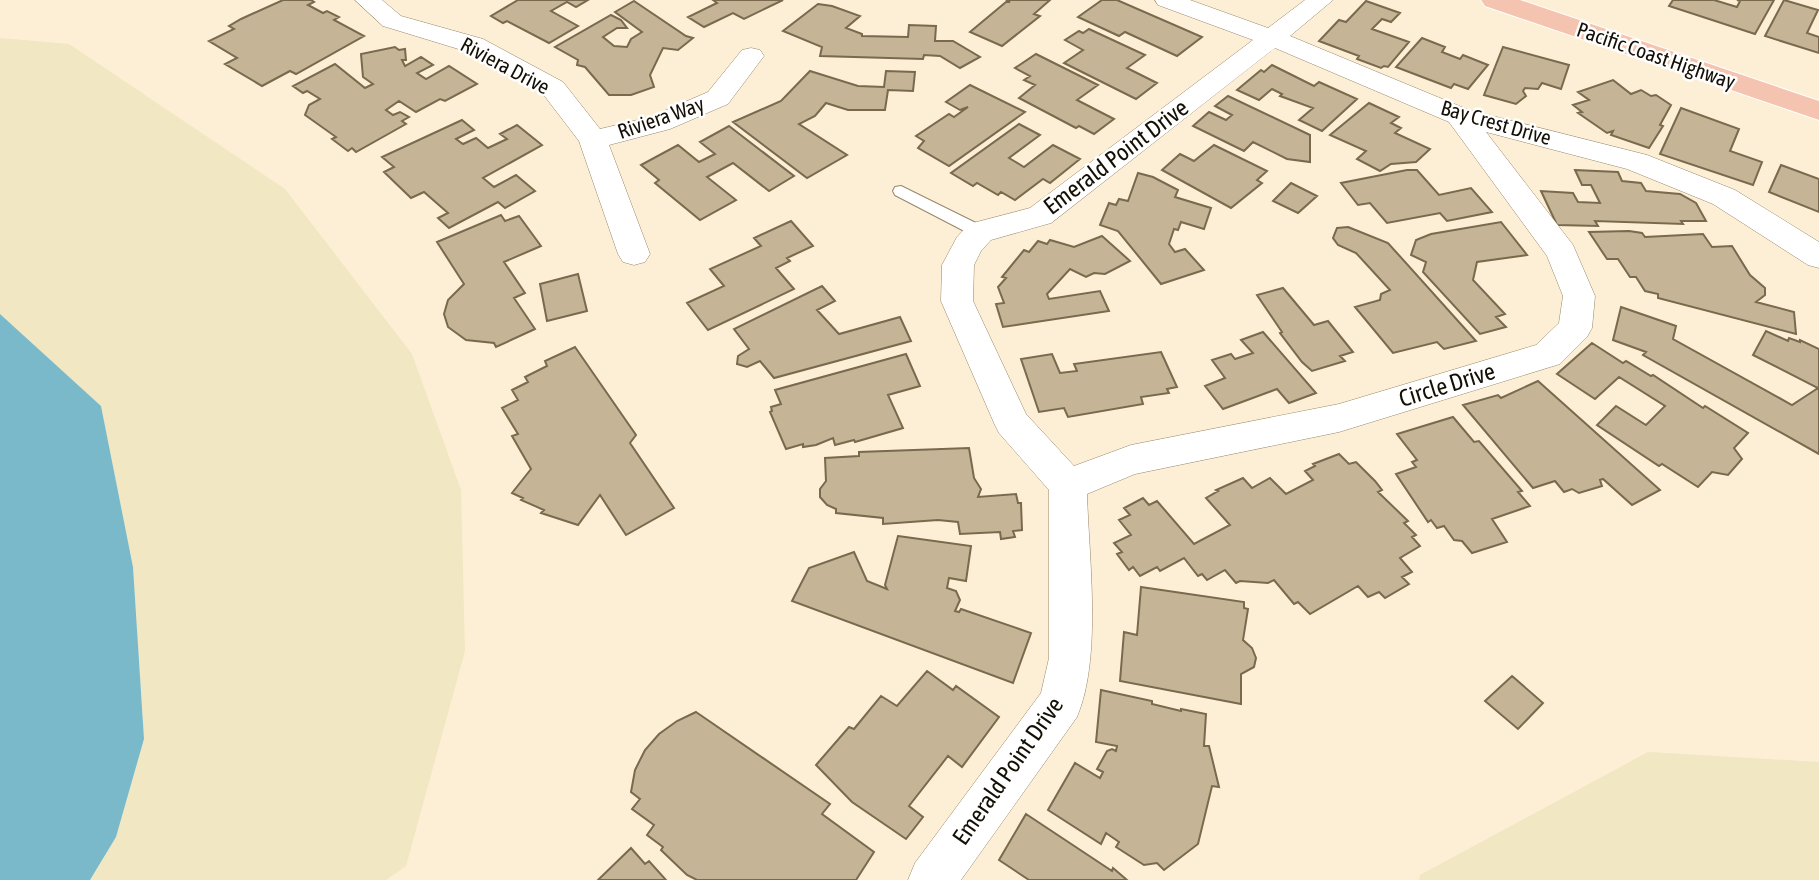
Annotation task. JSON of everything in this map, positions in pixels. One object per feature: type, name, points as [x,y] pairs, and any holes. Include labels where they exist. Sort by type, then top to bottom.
[{"type":"highway","name":"Pacific Coast Highway","points":[[1504,2],[1819,111]]},
{"type":"street","name":"Riviera Drive","points":[[367,0],[392,20],[474,45],[553,88],[593,140],[634,254]]},
{"type":"street","name":"Bay Crest Drive","points":[[1167,0],[1272,38],[1459,116],[1637,162],[1724,197],[1819,257]]},
{"type":"street","name":"Emerald Point Drive","points":[[980,232],[1040,216],[1321,0]]},
{"type":"street","name":"Riviera Way","points":[[593,140],[660,123],[718,98],[751,56]]},
{"type":"street","name":"Circle Drive","points":[[1068,485],[1131,460],[1339,418],[1548,355],[1575,328],[1579,296],[1562,253],[1459,116]]},
{"type":"street","points":[[980,232],[968,245],[958,264],[957,301],[1012,423],[1068,485]]},
{"type":"street","name":"Emerald Point Drive","points":[[932,880],[1061,702],[1070,658],[1068,485]]},
{"type":"lane","points":[[901,191],[980,232]]},
{"type":"sand","points":[[0,38],[69,44],[285,189],[412,354],[461,490],[465,651],[406,866],[386,880],[90,880],[116,837],[144,739],[133,567],[101,406],[0,314]]},
{"type":"sand","points":[[1648,752],[1819,762],[1819,880],[1419,880],[1420,875]]},
{"type":"water","points":[[0,314],[101,406],[133,567],[144,739],[116,837],[90,880],[0,880]]},
{"type":"building","points":[[283,0],[311,0],[314,2],[308,5],[339,17],[334,20],[364,36],[296,74],[290,71],[262,86],[225,64],[237,58],[209,41],[234,29],[229,26],[241,19]]},
{"type":"building","points":[[518,0],[588,0],[576,7],[567,2],[551,11],[578,26],[549,43],[507,21],[503,23],[491,16]]},
{"type":"building","points":[[713,0],[783,0],[744,19],[733,13],[704,27],[688,17],[717,3]]},
{"type":"building","points":[[1006,0],[1050,0],[1034,14],[1040,16],[1002,46],[970,32],[1006,2],[1010,2]]},
{"type":"building","points":[[1102,0],[1117,0],[1202,37],[1177,56],[1125,32],[1119,36],[1078,17]]},
{"type":"building","points":[[1673,0],[1714,0],[1737,7],[1740,1],[1737,0],[1774,0],[1755,34],[1669,6]]},
{"type":"building","points":[[1784,0],[1818,10],[1807,33],[1819,37],[1819,53],[1765,36]]},
{"type":"building","points":[[634,1],[693,38],[678,50],[663,48],[650,75],[654,87],[631,95],[609,95],[585,67],[577,65],[578,60],[555,47],[611,15],[621,20],[627,28],[617,28],[603,37],[614,46],[627,47],[631,39],[642,32],[615,12]]},
{"type":"building","points":[[1366,1],[1400,13],[1391,22],[1382,19],[1372,29],[1409,42],[1388,67],[1381,68],[1357,59],[1359,56],[1319,41],[1339,20],[1346,22]]},
{"type":"building","points":[[818,4],[860,16],[846,28],[862,36],[908,37],[909,25],[936,26],[935,41],[953,41],[980,57],[960,68],[940,56],[924,55],[923,59],[820,56],[822,47],[783,31]]},
{"type":"building","points":[[1089,29],[1145,55],[1127,68],[1157,83],[1136,99],[1064,63],[1083,50],[1065,40],[1079,31],[1083,33]]},
{"type":"building","points":[[1422,38],[1445,47],[1442,52],[1460,59],[1463,55],[1488,65],[1468,89],[1454,84],[1451,88],[1396,67]]},
{"type":"building","points":[[395,47],[399,50],[405,49],[406,60],[402,60],[405,66],[421,57],[433,65],[417,73],[426,79],[449,66],[477,84],[445,101],[440,99],[416,112],[399,101],[386,110],[393,115],[400,112],[409,117],[402,121],[406,124],[356,152],[352,148],[348,151],[332,139],[336,137],[305,115],[309,105],[320,99],[293,86],[335,64],[365,88],[373,84],[363,77],[361,54]]},
{"type":"building","points":[[1503,47],[1569,65],[1561,89],[1542,83],[1538,89],[1525,88],[1523,91],[1526,96],[1516,104],[1484,95]]},
{"type":"building","points":[[1036,54],[1098,85],[1077,100],[1114,119],[1094,134],[1079,126],[1076,128],[1019,98],[1035,85],[1024,80],[1030,76],[1015,68]]},
{"type":"building","points":[[1272,65],[1314,86],[1319,82],[1357,99],[1322,131],[1299,120],[1313,108],[1280,96],[1282,94],[1272,89],[1259,100],[1237,90],[1261,70],[1264,72]]},
{"type":"building","points":[[810,71],[858,86],[884,87],[886,71],[915,72],[913,91],[888,90],[885,110],[848,110],[826,103],[815,116],[799,124],[847,155],[807,178],[733,122],[781,101]]},
{"type":"building","points":[[1613,80],[1631,94],[1641,90],[1651,96],[1656,95],[1671,105],[1660,125],[1663,126],[1649,148],[1611,135],[1613,131],[1607,133],[1578,113],[1582,112],[1573,105],[1589,100],[1578,92]]},
{"type":"building","points":[[970,85],[1025,112],[949,166],[918,148],[924,141],[916,136],[949,114],[954,117],[968,107],[960,110],[946,102]]},
{"type":"building","points":[[1228,96],[1310,135],[1310,162],[1287,159],[1253,142],[1244,151],[1193,126],[1209,112],[1226,120],[1232,115],[1215,106]]},
{"type":"building","points":[[1369,103],[1399,117],[1391,123],[1401,128],[1395,133],[1430,149],[1416,162],[1391,164],[1380,171],[1357,159],[1366,151],[1330,135]]},
{"type":"building","points":[[1681,108],[1739,129],[1730,151],[1762,162],[1753,185],[1660,154]]},
{"type":"building","points":[[462,120],[474,130],[456,139],[463,144],[476,138],[488,148],[507,139],[500,134],[517,125],[542,145],[483,178],[494,187],[516,175],[535,191],[505,208],[498,202],[449,228],[438,218],[448,213],[424,192],[411,198],[384,172],[394,167],[382,157]]},
{"type":"building","points":[[1019,124],[1040,135],[1009,158],[1024,167],[1053,145],[1080,159],[1050,183],[1043,179],[1015,200],[1001,192],[998,195],[977,183],[973,186],[951,173]]},
{"type":"building","points":[[729,126],[794,176],[769,191],[733,163],[707,177],[736,200],[700,220],[655,183],[659,180],[641,165],[678,145],[699,162],[715,154],[700,142]]},
{"type":"building","points":[[1214,145],[1267,171],[1257,180],[1262,183],[1231,208],[1162,170],[1180,154],[1194,161]]},
{"type":"building","points":[[1781,165],[1819,179],[1819,212],[1769,192]]},
{"type":"building","points":[[1417,170],[1439,195],[1471,188],[1492,212],[1447,221],[1440,213],[1387,223],[1370,203],[1358,205],[1341,183]]},
{"type":"building","points":[[1575,170],[1618,172],[1622,181],[1641,183],[1646,191],[1680,194],[1696,203],[1706,221],[1681,221],[1683,224],[1595,221],[1598,226],[1557,225],[1541,191],[1573,193],[1578,202],[1600,203],[1591,185],[1582,185]]},
{"type":"building","points":[[1138,173],[1153,177],[1178,190],[1175,197],[1211,208],[1204,229],[1181,222],[1178,230],[1174,229],[1169,244],[1175,252],[1185,249],[1204,270],[1161,284],[1118,231],[1100,225],[1109,203],[1116,205],[1119,199],[1128,201]]},
{"type":"building","points":[[1291,183],[1317,196],[1298,213],[1273,201]]},
{"type":"building","points":[[501,215],[505,221],[519,216],[541,246],[504,262],[525,293],[514,298],[535,329],[496,347],[494,343],[466,340],[448,327],[444,314],[448,300],[464,284],[437,242]]},
{"type":"building","points":[[791,221],[813,246],[787,258],[790,261],[776,268],[794,289],[708,330],[687,303],[724,286],[710,269],[761,246],[754,238]]},
{"type":"building","points":[[1501,222],[1527,255],[1477,262],[1473,280],[1505,314],[1496,317],[1506,327],[1480,334],[1423,272],[1426,262],[1411,255],[1416,240],[1431,234]]},
{"type":"building","points":[[1348,227],[1388,243],[1476,341],[1444,349],[1437,342],[1393,353],[1355,307],[1380,300],[1381,294],[1390,290],[1356,253],[1338,245],[1333,238],[1337,228]]},
{"type":"building","points":[[1589,232],[1642,233],[1645,237],[1703,234],[1712,247],[1732,246],[1750,275],[1765,288],[1765,295],[1756,302],[1794,312],[1796,334],[1658,298],[1658,294],[1645,291],[1636,277],[1630,277],[1618,259],[1607,259]]},
{"type":"building","points":[[1102,236],[1130,261],[1105,274],[1094,273],[1086,277],[1070,269],[1047,294],[1049,299],[1100,291],[1109,311],[1003,327],[996,304],[1004,303],[998,287],[1006,278],[1002,277],[1024,250],[1029,252],[1038,241],[1047,244],[1050,240],[1074,247]]},
{"type":"building","points":[[578,274],[587,311],[547,321],[540,284]]},
{"type":"building","points":[[822,286],[835,301],[817,310],[839,334],[900,317],[911,341],[774,378],[760,361],[747,367],[737,364],[738,356],[749,349],[734,329]]},
{"type":"building","points":[[1283,288],[1314,325],[1328,321],[1353,352],[1340,356],[1345,361],[1312,371],[1302,362],[1257,295]]},
{"type":"building","points":[[1621,307],[1676,326],[1673,339],[1792,405],[1818,388],[1753,355],[1766,331],[1788,341],[1789,338],[1800,340],[1819,349],[1819,454],[1643,355],[1646,352],[1613,340]]},
{"type":"building","points":[[1263,332],[1316,393],[1289,403],[1277,389],[1223,409],[1205,386],[1225,378],[1212,360],[1231,354],[1235,359],[1253,353],[1241,340]]},
{"type":"building","points":[[1592,343],[1623,363],[1626,361],[1653,375],[1703,408],[1705,406],[1748,433],[1734,448],[1742,459],[1728,475],[1712,472],[1698,487],[1662,464],[1659,466],[1597,425],[1616,406],[1646,425],[1665,406],[1619,377],[1595,399],[1557,374]]},
{"type":"building","points":[[575,347],[636,435],[630,443],[674,508],[626,535],[600,495],[578,525],[541,513],[544,510],[512,493],[531,469],[512,436],[518,434],[502,408],[518,400],[512,390],[528,382],[525,377],[547,366],[545,361]]},
{"type":"building","points":[[1161,352],[1177,387],[1167,389],[1169,393],[1141,397],[1143,404],[1068,417],[1064,408],[1039,412],[1021,359],[1052,354],[1060,373],[1077,371],[1074,364]]},
{"type":"building","points":[[906,354],[920,386],[888,395],[903,428],[855,442],[854,440],[835,445],[833,438],[816,445],[803,447],[803,444],[786,449],[770,412],[771,407],[781,404],[775,390]]},
{"type":"building","points":[[1538,381],[1660,490],[1632,505],[1603,479],[1600,480],[1602,486],[1579,493],[1572,489],[1564,492],[1555,481],[1533,488],[1463,405],[1498,395],[1501,398]]},
{"type":"building","points":[[1453,417],[1474,442],[1479,441],[1522,491],[1518,492],[1530,506],[1492,519],[1507,542],[1472,553],[1462,541],[1454,540],[1444,526],[1437,528],[1431,520],[1428,522],[1396,474],[1416,467],[1412,462],[1417,460],[1397,434]]},
{"type":"building","points":[[969,448],[974,478],[981,489],[978,497],[1016,494],[1018,503],[1021,503],[1022,530],[1013,531],[1015,537],[1001,539],[1000,532],[960,534],[958,522],[938,520],[883,524],[883,518],[836,513],[836,509],[827,505],[820,497],[820,489],[826,481],[825,458],[859,456],[859,452]]},
{"type":"building","points":[[1339,454],[1349,464],[1356,462],[1375,481],[1382,490],[1378,492],[1408,521],[1404,523],[1416,535],[1412,537],[1420,546],[1400,558],[1412,572],[1402,577],[1409,584],[1385,598],[1379,592],[1368,597],[1358,586],[1310,614],[1298,602],[1294,604],[1274,580],[1268,583],[1236,583],[1225,570],[1207,580],[1202,574],[1198,576],[1184,558],[1160,571],[1157,567],[1140,576],[1133,567],[1129,570],[1117,554],[1122,552],[1114,543],[1131,535],[1119,520],[1130,515],[1124,508],[1143,498],[1149,505],[1157,501],[1194,544],[1230,525],[1206,498],[1218,491],[1216,490],[1243,478],[1252,488],[1270,478],[1286,494],[1313,480],[1305,471],[1315,466],[1313,464]]},
{"type":"building","points":[[898,536],[971,546],[966,581],[949,578],[947,588],[956,591],[960,600],[955,611],[959,612],[961,609],[1031,633],[1013,683],[792,601],[809,568],[854,552],[867,581],[887,589],[885,585]]},
{"type":"building","points":[[1141,587],[1244,602],[1244,608],[1248,609],[1243,640],[1252,648],[1256,658],[1254,667],[1241,674],[1241,704],[1120,681],[1124,632],[1137,635]]},
{"type":"building","points":[[927,671],[953,690],[956,686],[999,717],[962,767],[948,756],[909,806],[923,817],[906,839],[852,802],[816,765],[849,727],[854,729],[881,696],[897,706]]},
{"type":"building","points":[[1512,676],[1543,703],[1518,729],[1485,701]]},
{"type":"building","points":[[1101,690],[1152,701],[1152,704],[1181,711],[1206,714],[1204,746],[1209,746],[1219,787],[1212,786],[1198,844],[1164,870],[1157,863],[1144,865],[1116,847],[1119,842],[1106,833],[1101,844],[1048,810],[1075,763],[1100,778],[1103,772],[1097,769],[1107,751],[1116,751],[1117,746],[1096,742]]},
{"type":"building","points":[[696,712],[830,804],[822,814],[874,852],[856,880],[697,880],[687,875],[661,850],[663,847],[647,835],[654,825],[632,809],[640,799],[631,792],[635,770],[645,750],[659,734]]},
{"type":"building","points":[[1026,814],[1112,871],[1113,868],[1127,880],[1029,880],[999,860]]},
{"type":"building","points":[[631,848],[645,864],[649,861],[666,880],[598,880]]}]
